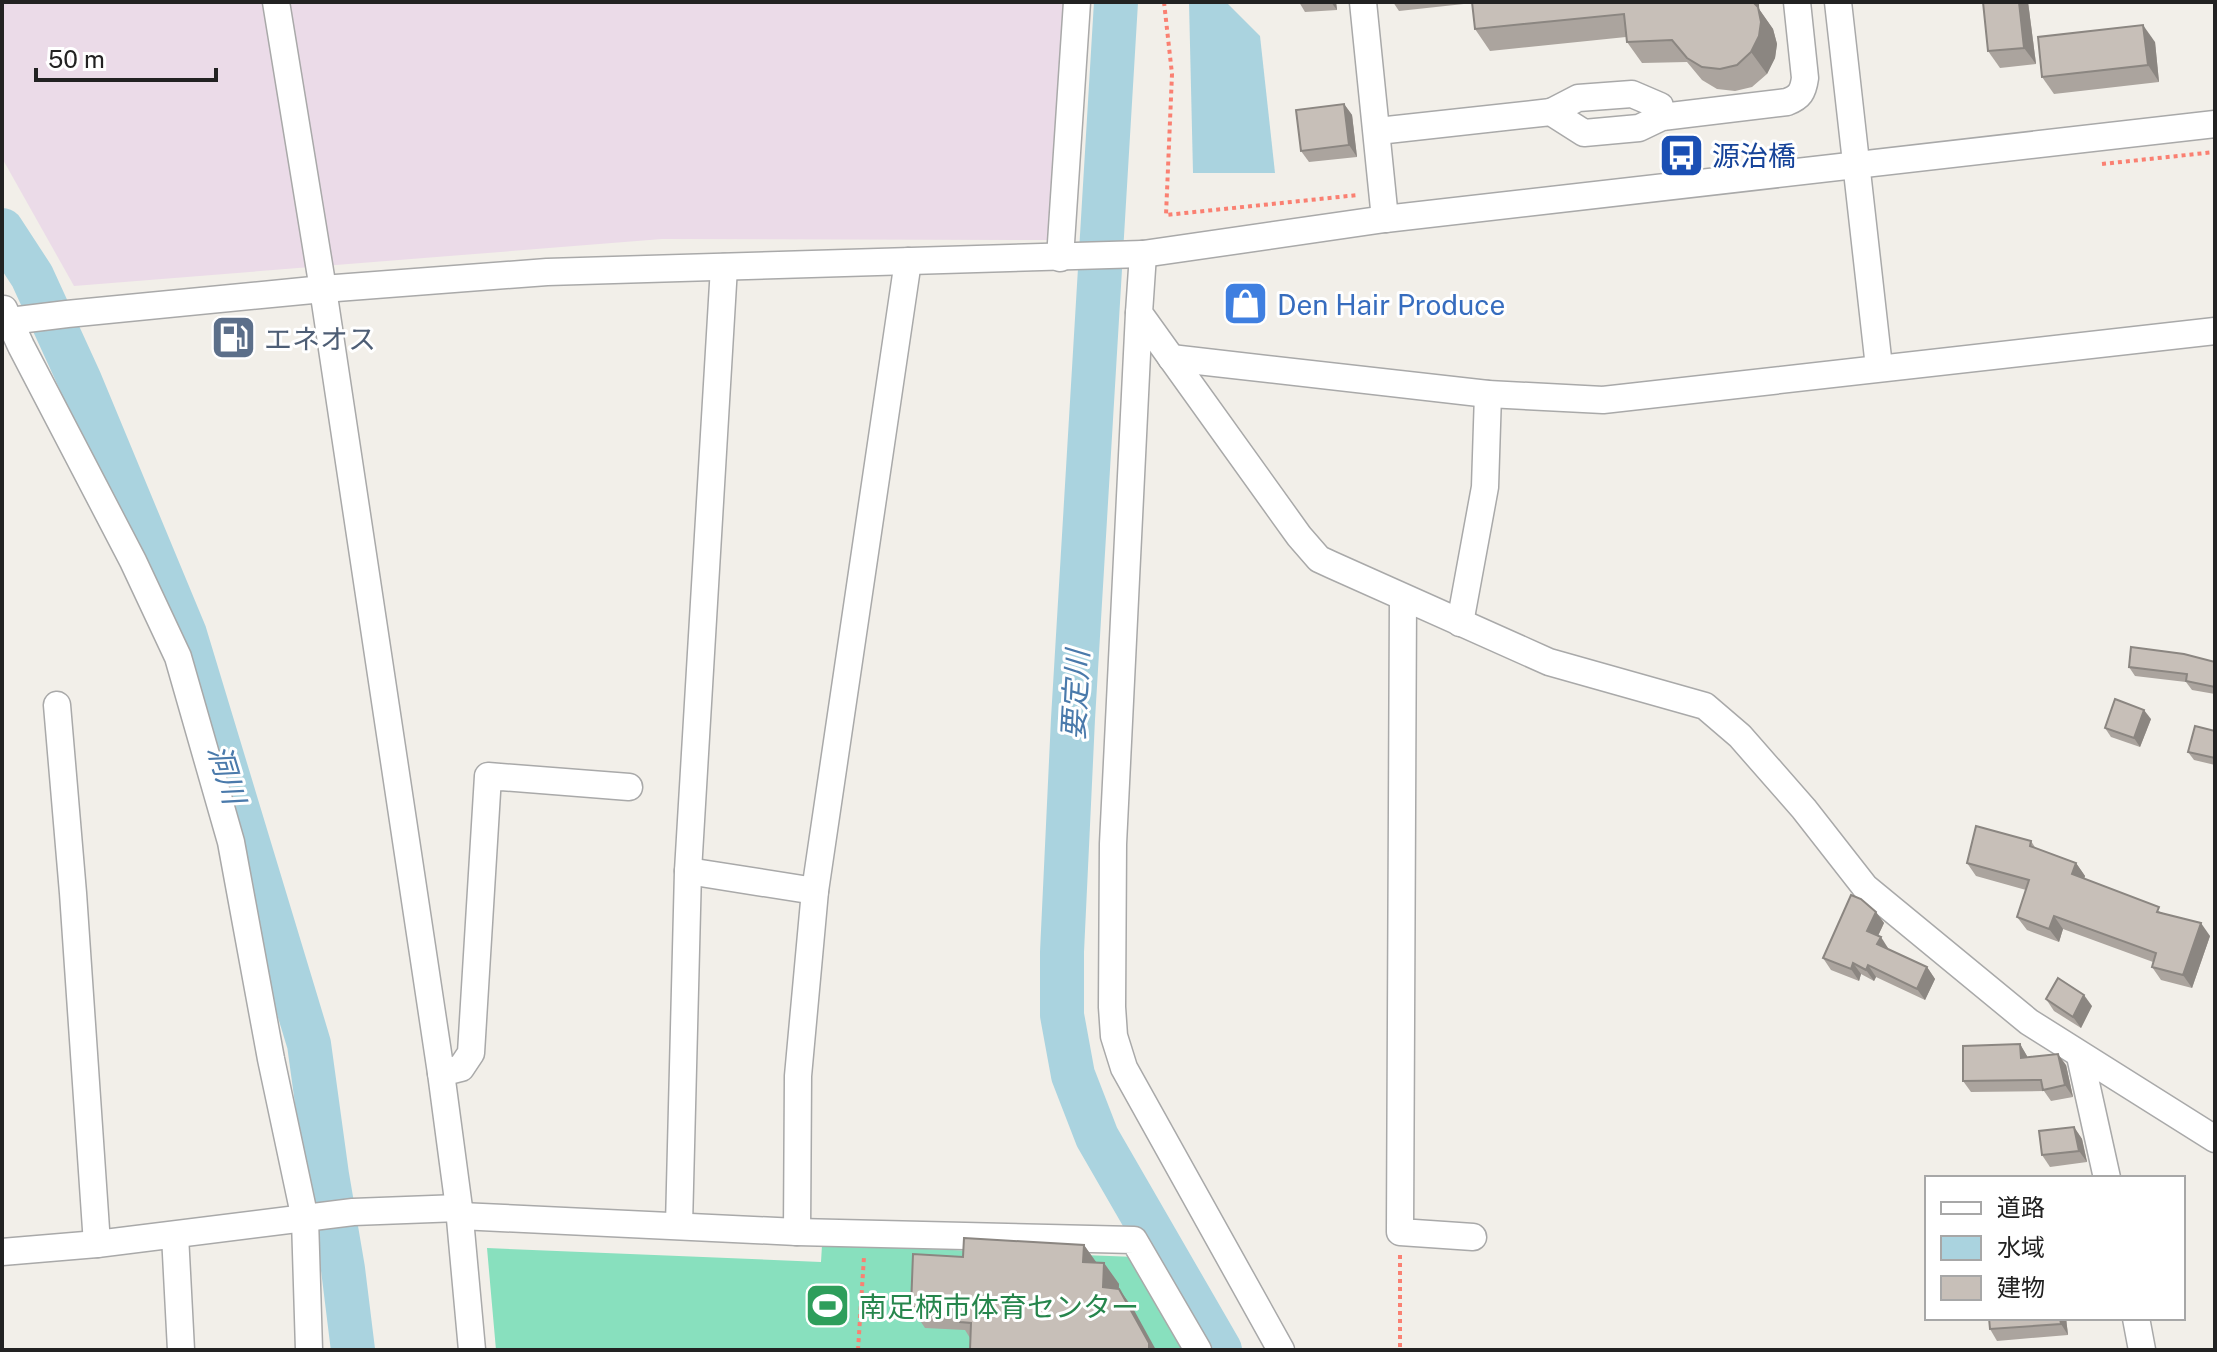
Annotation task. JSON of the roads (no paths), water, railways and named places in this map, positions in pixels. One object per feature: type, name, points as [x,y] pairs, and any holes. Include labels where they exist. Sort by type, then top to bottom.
[{"type":"street","points":[[276,2],[323,289],[441,1073],[460,1212],[472,1350]]},
{"type":"street","points":[[1060,258],[1077,2]]},
{"type":"street","points":[[1363,2],[1385,219]]},
{"type":"street","points":[[1378,131],[1551,112],[1584,133],[1639,128],[1662,117],[1787,102],[1799,97],[1804,88],[1797,2]]},
{"type":"street","points":[[1838,2],[1879,367]]},
{"type":"street","points":[[309,1350],[310,1218],[271,1059],[231,842],[178,657],[133,561],[5,316],[67,314],[323,289],[547,272],[1143,254],[1385,219],[2215,124]]},
{"type":"street","points":[[1143,254],[1113,844],[1114,1036],[1124,1068],[1281,1350]]},
{"type":"street","points":[[797,1232],[798,1076],[815,891],[908,261]]},
{"type":"street","points":[[679,1225],[688,871],[724,267]]},
{"type":"street","points":[[1139,313],[1299,536],[1319,559],[1549,662],[1705,706],[1740,736],[1804,809],[1865,887],[2029,1022],[2215,1139]]},
{"type":"street","points":[[1171,358],[1488,394],[1603,400],[2215,331]]},
{"type":"street","points":[[1460,623],[1485,487],[1488,394]]},
{"type":"street","points":[[1403,598],[1400,1232],[1473,1237]]},
{"type":"street","points":[[57,705],[97,1244]]},
{"type":"street","points":[[441,1073],[461,1068],[471,1053],[488,776],[629,787]]},
{"type":"street","points":[[688,871],[815,891]]},
{"type":"street","points":[[2080,1056],[2107,1176]]},
{"type":"street","points":[[2,1252],[97,1244],[353,1212],[460,1212],[797,1232],[1134,1240],[1198,1350]]},
{"type":"street","points":[[175,1235],[181,1350]]},
{"type":"street","points":[[2136,1320],[2142,1350]]},
{"type":"water","points":[[1189,2],[1226,2],[1260,36],[1275,173],[1193,173]]},
{"type":"waterway","name":"要定川","points":[[1116,2],[1073,719],[1062,1015],[1073,1075],[1097,1137],[1220,1350]]},
{"type":"waterway","name":"洞川","points":[[2,230],[32,276],[80,381],[185,634],[309,1044],[353,1350]]},
{"type":"place","name":"源治橋","points":[[1681,155]]},
{"type":"place","name":"Den Hair Produce","points":[[1246,304]]},
{"type":"place","name":"エネオス","points":[[233,338]]},
{"type":"place","name":"南足柄市体育センター","points":[[828,1306]]}]
